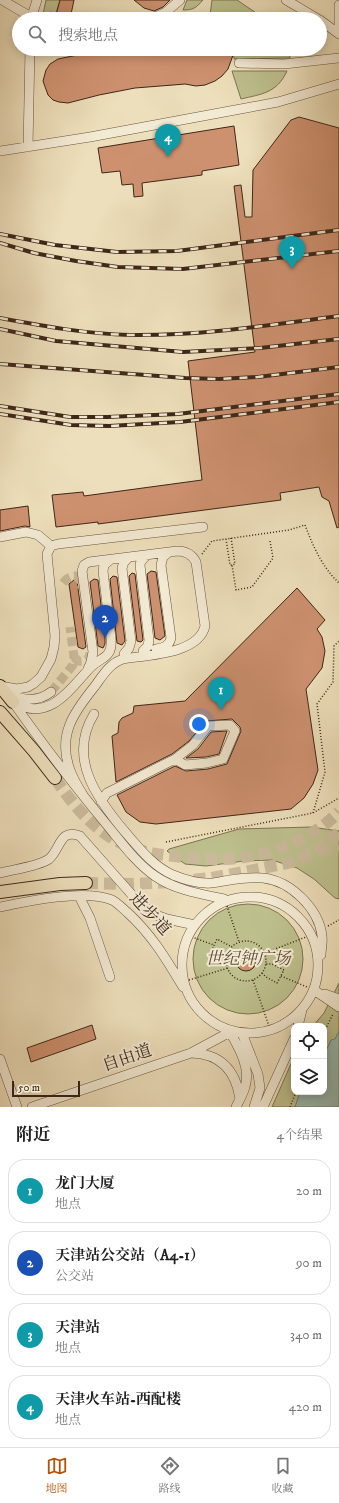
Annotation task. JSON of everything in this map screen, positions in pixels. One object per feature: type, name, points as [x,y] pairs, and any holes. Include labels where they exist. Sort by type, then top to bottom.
[{"type":"main road","points":[[0,712],[55,778]]},
{"type":"main road","points":[[0,892],[46,885],[86,882]]},
{"type":"street","points":[[2,0],[21,12]]},
{"type":"street","points":[[33,12],[36,0]]},
{"type":"street","points":[[166,12],[180,0]]},
{"type":"street","points":[[286,0],[306,12]]},
{"type":"street","points":[[339,5],[339,24]]},
{"type":"street","points":[[327,26],[339,34]]},
{"type":"street","points":[[28,147],[30,56]]},
{"type":"street","points":[[239,63],[284,64],[339,58]]},
{"type":"street","points":[[0,151],[278,102],[339,84]]},
{"type":"street","points":[[5,691],[33,684],[41,677],[51,659],[55,636],[47,554],[51,546],[202,527]]},
{"type":"street","points":[[0,537],[26,532],[38,535],[51,546]]},
{"type":"street","points":[[5,691],[25,707],[37,708],[50,706],[65,695],[88,669],[92,662],[92,652],[82,568],[90,562],[182,551],[191,555],[196,562],[206,626],[198,639],[186,648],[123,659],[113,664],[83,701],[71,720],[67,735],[66,756],[70,770],[83,795]]},
{"type":"street","points":[[103,658],[162,648],[166,647],[170,642],[171,634],[161,565],[163,557],[169,552]]},
{"type":"street","points":[[143,651],[148,646],[149,640],[140,565],[141,561],[147,555]]},
{"type":"street","points":[[124,654],[129,648],[131,641],[122,568],[124,562],[129,557]]},
{"type":"street","points":[[88,669],[108,654],[112,646],[103,571],[104,565],[110,560]]},
{"type":"street","points":[[5,691],[20,698],[33,700],[40,699],[51,692]]},
{"type":"street","points":[[5,691],[53,759],[135,858],[156,877],[184,889],[224,899]]},
{"type":"street","points":[[94,714],[88,723],[84,744],[84,757],[90,780],[101,801],[147,856],[164,870],[194,882],[207,884],[250,878],[264,878],[275,882],[284,886],[300,897],[317,918],[322,937],[319,974],[314,990],[302,1010],[295,1017],[270,1029],[242,1033],[230,1032]]},
{"type":"street","points":[[101,801],[107,793],[175,759],[193,745],[208,726],[230,725],[235,731],[223,759],[207,763],[185,765],[175,759]]},
{"type":"street","points":[[0,873],[44,861],[54,854],[67,834],[74,834],[80,836],[140,904],[161,917],[195,925]]},
{"type":"street","points":[[183,985],[183,955],[189,936],[195,925],[204,914],[224,899],[238,896],[251,895],[279,903],[295,914],[311,935],[319,953],[320,960]]},
{"type":"street","points":[[79,896],[90,918],[110,977]]},
{"type":"street","name":"进步道","points":[[0,907],[22,902],[79,896],[105,897],[114,901],[149,934],[183,985],[194,1007],[208,1021],[230,1032]]},
{"type":"street","points":[[314,990],[338,1004]]},
{"type":"street","points":[[299,1023],[302,1010]]},
{"type":"street","points":[[230,1032],[242,1055],[247,1070],[246,1086],[238,1103]]},
{"type":"street","name":"自由道","points":[[32,1107],[191,1053],[230,1032]]},
{"type":"street","points":[[242,1033],[258,1074],[260,1088],[254,1107]]},
{"type":"street","points":[[263,1107],[291,1046]]},
{"type":"street","points":[[191,1053],[203,1053],[225,1065],[238,1085],[238,1103]]},
{"type":"street","points":[[0,1059],[17,1107]]},
{"type":"path","points":[[196,562],[212,541],[289,530],[305,525],[314,548],[324,565],[339,583]]},
{"type":"path","points":[[231,538],[235,564],[232,565]]},
{"type":"path","points":[[226,539],[236,590],[252,587],[272,558],[270,541]]},
{"type":"path","points":[[313,813],[325,772],[317,704],[333,682],[334,646],[339,641]]},
{"type":"path","points":[[166,842],[313,813],[339,798]]},
{"type":"path","points":[[224,899],[240,942]]},
{"type":"path","points":[[321,930],[339,920]]},
{"type":"path","points":[[265,953],[311,935]]},
{"type":"path","points":[[189,936],[214,945]]},
{"type":"path","points":[[226,958],[211,952],[217,939],[232,947]]},
{"type":"path","points":[[250,941],[256,943],[265,953],[266,964],[262,973],[253,980],[240,980],[234,977],[228,968],[226,958],[232,947],[240,942],[250,941]]},
{"type":"path","points":[[262,973],[277,983],[284,970],[272,964],[266,964]]},
{"type":"path","points":[[183,985],[228,968]]},
{"type":"path","points":[[281,976],[314,990]]},
{"type":"path","points":[[253,980],[270,1029]]},
{"type":"path","points":[[327,1026],[338,1004]]},
{"type":"path","points":[[290,1107],[295,1095]]},
{"type":"green space","points":[[46,0],[60,0],[56,12],[43,12]]},
{"type":"green space","points":[[187,0],[203,0],[194,8],[183,10]]},
{"type":"green space","points":[[212,0],[237,0],[255,12],[210,12]]},
{"type":"green space","points":[[234,56],[290,56],[290,58],[234,59]]},
{"type":"green space","points":[[232,71],[287,71],[279,84],[274,88],[262,94],[241,99]]},
{"type":"green space","points":[[311,827],[339,831],[339,899],[335,898],[314,879],[297,868],[272,860],[244,861],[206,866],[185,864],[167,851],[169,849],[239,829]]},
{"type":"green space","name":"世纪钟广场","points":[[248,904],[269,908],[279,913],[287,920],[294,928],[299,938],[303,959],[299,980],[294,990],[287,998],[279,1005],[269,1010],[248,1014],[227,1010],[217,1005],[209,998],[202,990],[197,980],[193,959],[197,938],[202,928],[209,920],[217,913],[227,908]]},
{"type":"green space","points":[[339,983],[339,1107],[272,1107],[291,1064],[291,1095],[327,1095],[327,1023],[316,1023],[324,1013]]},
{"type":"water","points":[[339,1031],[339,1107],[295,1107],[299,1095],[327,1095],[327,1049],[331,1040],[335,1039]]},
{"type":"building","points":[[60,0],[74,0],[71,12],[57,12]]},
{"type":"building","points":[[134,0],[170,0],[163,7],[154,11],[144,8]]},
{"type":"building","points":[[73,56],[233,56],[228,69],[222,76],[205,85],[196,86],[185,84],[135,88],[68,103],[53,100],[48,95],[43,81],[46,70],[50,64],[58,59]]},
{"type":"building","points":[[299,117],[339,128],[339,527],[337,528],[329,501],[322,497],[319,487],[280,493],[281,500],[98,524],[98,522],[56,527],[52,495],[83,492],[84,496],[202,480],[188,361],[255,352],[234,186],[241,185],[245,217],[252,217],[253,170],[291,120]]},
{"type":"building","points":[[234,126],[239,165],[202,171],[202,175],[142,183],[143,196],[134,197],[133,184],[122,185],[120,171],[102,173],[98,148]]},
{"type":"building","points":[[28,506],[30,527],[25,526],[0,531],[0,510]]},
{"type":"building","points":[[151,571],[156,572],[165,636],[160,640],[155,638],[147,574]]},
{"type":"building","points":[[132,573],[135,574],[143,640],[141,642],[137,641],[129,576]]},
{"type":"building","points":[[113,576],[117,577],[125,641],[122,645],[117,643],[110,579]]},
{"type":"building","points":[[94,579],[98,580],[105,638],[103,648],[98,646],[90,582]]},
{"type":"building","points":[[74,580],[77,581],[86,647],[83,649],[78,647],[69,584]]},
{"type":"building","points":[[297,588],[325,620],[317,629],[322,637],[325,651],[322,668],[306,689],[318,770],[313,784],[304,798],[291,809],[156,824],[140,822],[126,812],[117,795],[175,766],[186,771],[208,769],[227,764],[241,731],[240,727],[232,719],[206,721],[189,741],[172,754],[116,782],[112,736],[118,733],[119,722],[122,718],[133,713],[134,706],[185,701]]},
{"type":"building","points":[[227,731],[219,754],[206,757],[186,758],[198,749],[211,732]]},
{"type":"building","points":[[246,951],[253,954],[256,961],[253,968],[246,971],[239,968],[236,961],[239,954]]},
{"type":"building","points":[[92,1025],[96,1039],[31,1062],[27,1048]]},
{"type":"tunnel","points":[[63,583],[72,576],[76,576],[81,581],[82,588]]},
{"type":"tunnel","points":[[51,692],[73,665],[74,657],[70,627]]},
{"type":"tunnel","points":[[74,657],[78,661],[86,660],[89,657],[90,649]]},
{"type":"tunnel","points":[[55,778],[78,809],[107,835],[130,847],[163,855],[216,859],[241,858],[257,855],[287,846],[301,839],[328,822],[339,812]]},
{"type":"tunnel","points":[[86,883],[133,884],[170,882],[211,878],[249,871],[292,862],[316,852],[339,833]]},
{"type":"tunnel","points":[[320,851],[339,847]]},
{"type":"railway","points":[[0,234],[55,245],[117,252],[177,251],[339,230]]},
{"type":"railway","points":[[0,243],[34,253],[118,267],[183,269],[339,251]]},
{"type":"railway","points":[[0,318],[48,327],[81,331],[130,335],[156,335],[209,332],[339,316]]},
{"type":"railway","points":[[0,329],[56,341],[183,352],[260,348],[339,339]]},
{"type":"railway","points":[[0,364],[185,378],[219,379],[258,377],[339,367]]},
{"type":"railway","points":[[0,406],[70,417],[107,417],[178,414],[339,394]]},
{"type":"railway","points":[[0,414],[71,425],[109,426],[180,422],[339,402]]},
{"type":"place","name":"天津火车站-西配楼","points":[[168,157]]},
{"type":"place","name":"天津站","points":[[292,269]]},
{"type":"place","name":"天津站公交站（A4-1）","points":[[105,638]]},
{"type":"place","name":"龙门大厦","points":[[221,710]]}]
